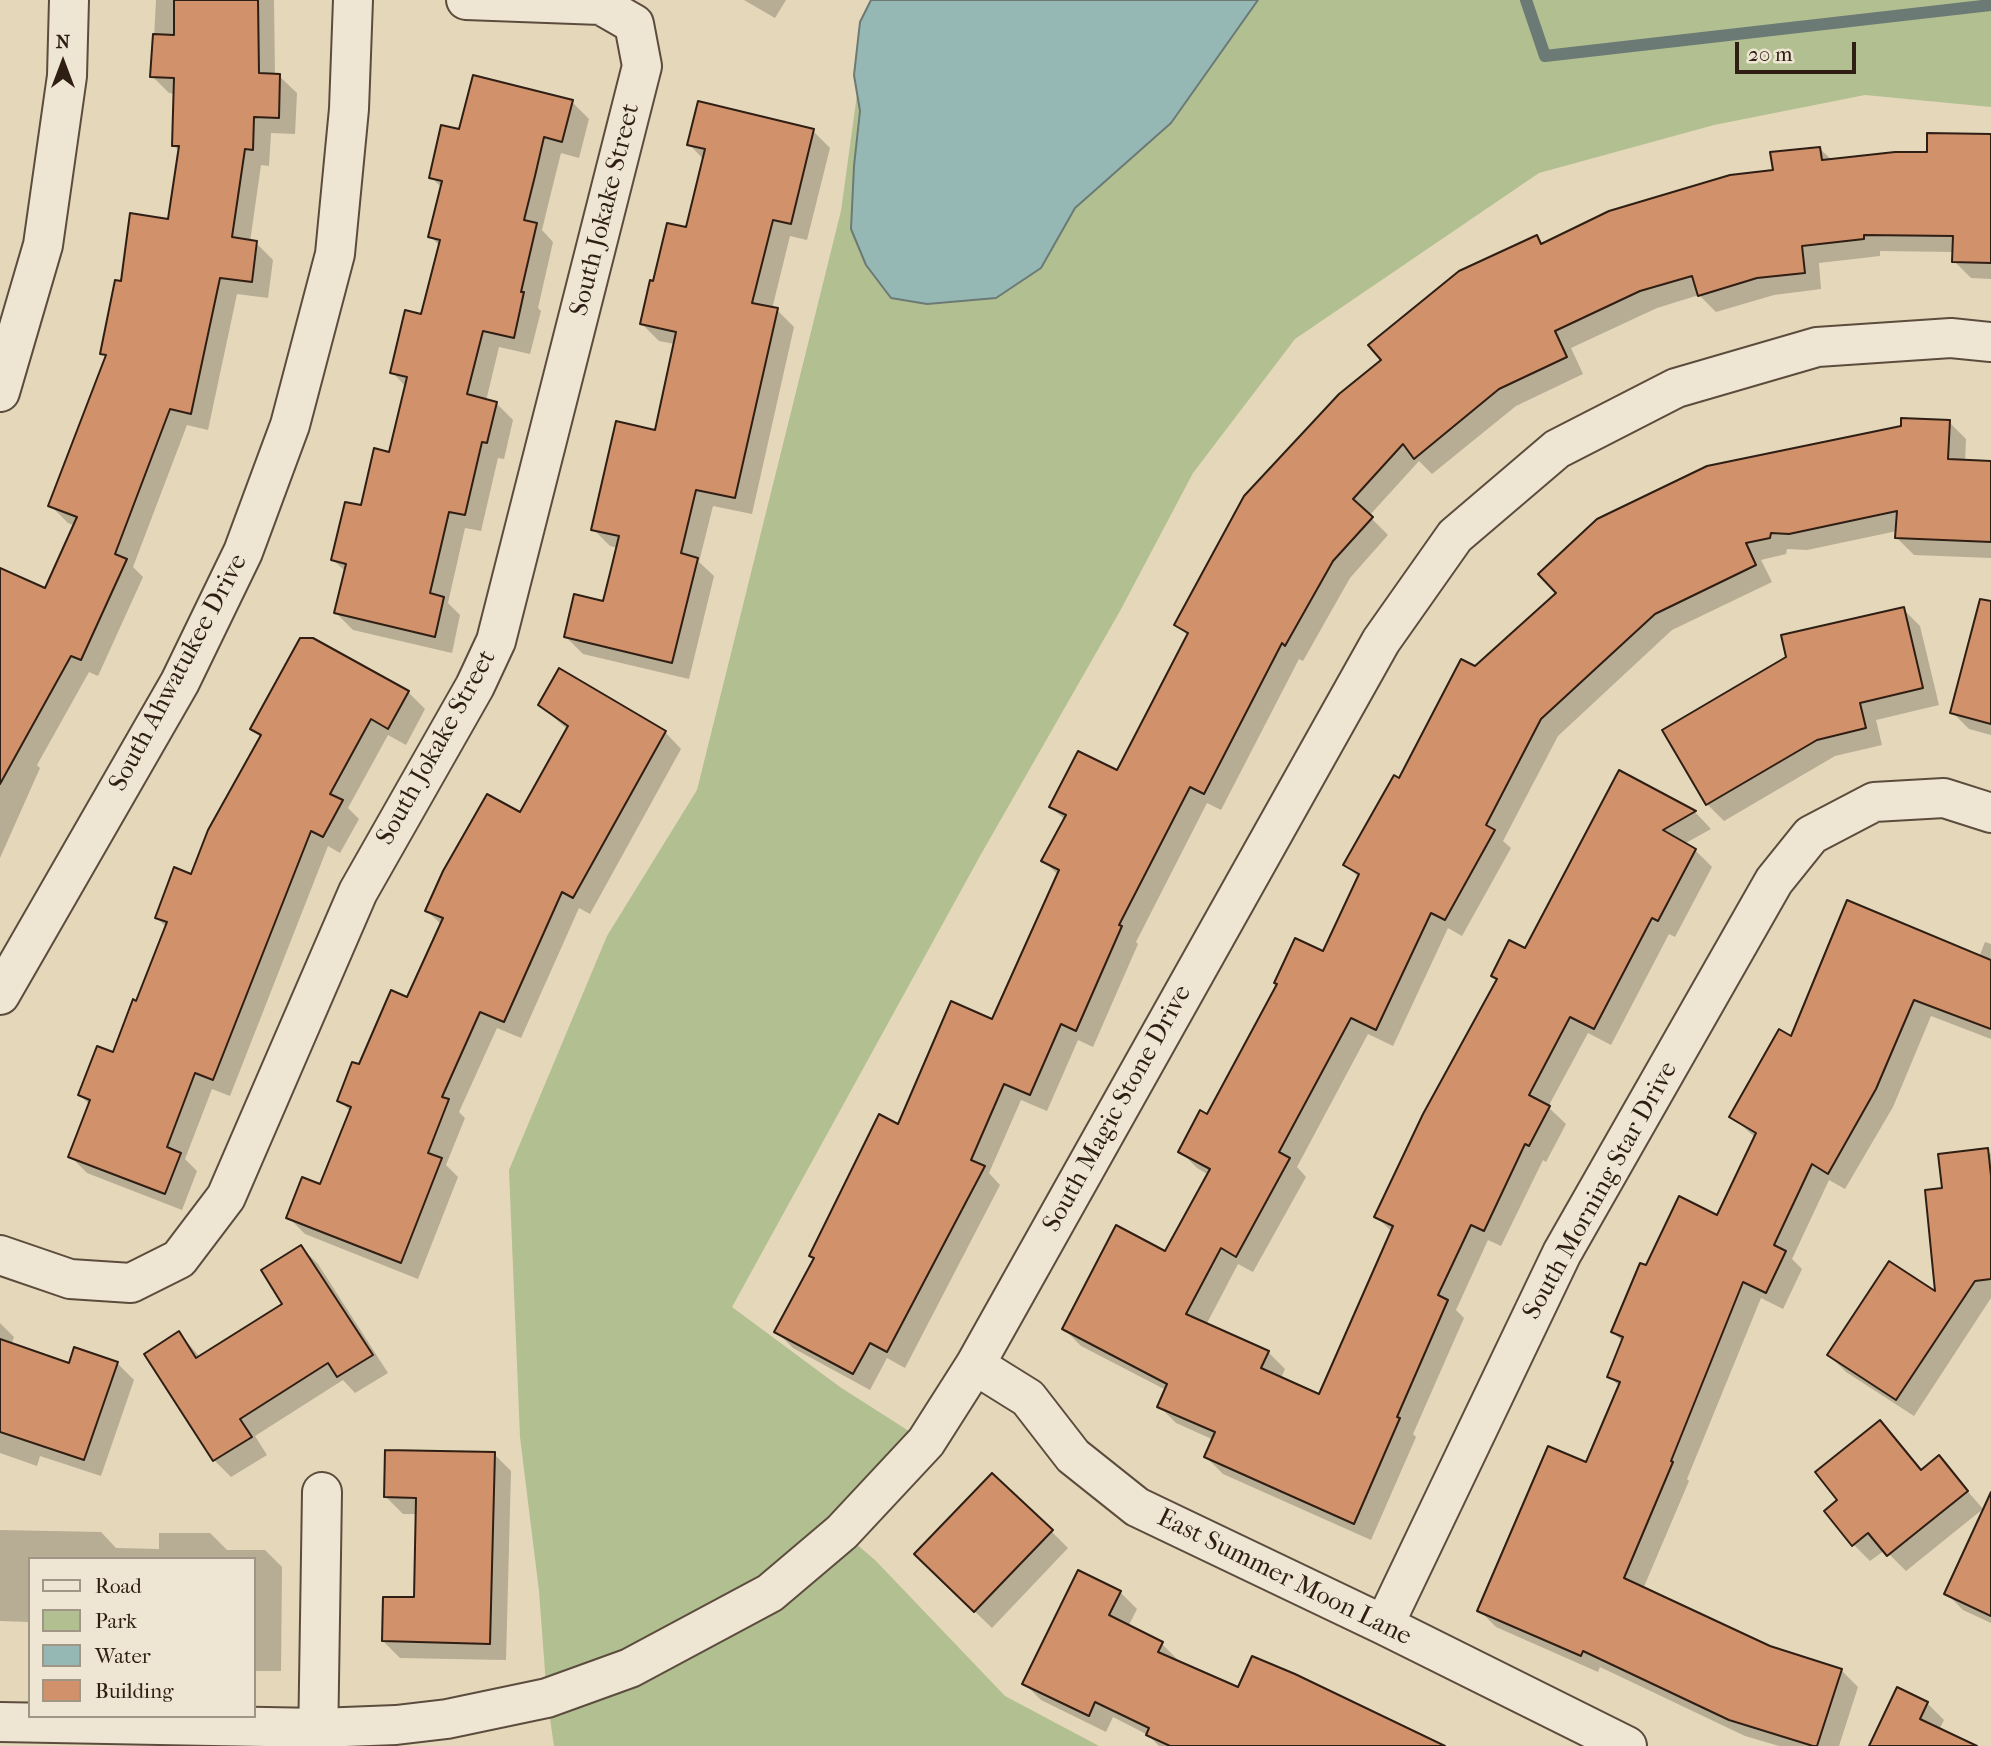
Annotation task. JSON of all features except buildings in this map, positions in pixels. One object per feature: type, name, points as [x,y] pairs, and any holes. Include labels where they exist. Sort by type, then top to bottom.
[{"type":"street","points":[[0,392],[43,245],[67,76],[69,0]]},
{"type":"street","name":"South Ahwatukee Drive","points":[[0,995],[180,682],[243,552],[290,425],[335,254],[349,109],[353,0]]},
{"type":"street","name":"South Jokake Street","points":[[0,1255],[70,1279],[131,1283],[179,1259],[226,1197],[358,892],[475,686],[496,641],[642,66],[634,24],[601,5],[466,0]]},
{"type":"street","name":"South Magic Stone Drive","points":[[0,1722],[319,1737],[434,1720],[547,1698],[630,1668],[770,1592],[842,1532],[926,1442],[975,1365],[1381,641],[1455,536],[1557,449],[1676,388],[1816,347],[1951,338],[1991,342]]},
{"type":"street","name":"South Morning Star Drive","points":[[1384,1625],[1562,1253],[1774,881],[1811,835],[1874,802],[1944,798],[1991,813]]},
{"type":"street","name":"East Summer Moon Lane","points":[[975,1365],[1028,1398],[1073,1456],[1137,1507],[1384,1625],[1627,1746]]},
{"type":"street","points":[[319,1737],[322,1492]]},
{"type":"green space","points":[[870,0],[1991,0],[1991,107],[1865,95],[1714,125],[1539,173],[1295,339],[1193,473],[1120,611],[980,856],[732,1307],[840,1387],[926,1442],[842,1532],[875,1560],[1005,1696],[1099,1746],[554,1746],[520,1437],[509,1170],[607,936],[697,790],[841,211]]},
{"type":"water","points":[[871,0],[1258,0],[1171,123],[1075,208],[1041,268],[996,298],[927,304],[891,298],[866,265],[851,229],[860,111],[854,75],[860,22]]},
{"type":"waterway","points":[[1526,0],[1545,56],[1991,5]]}]
